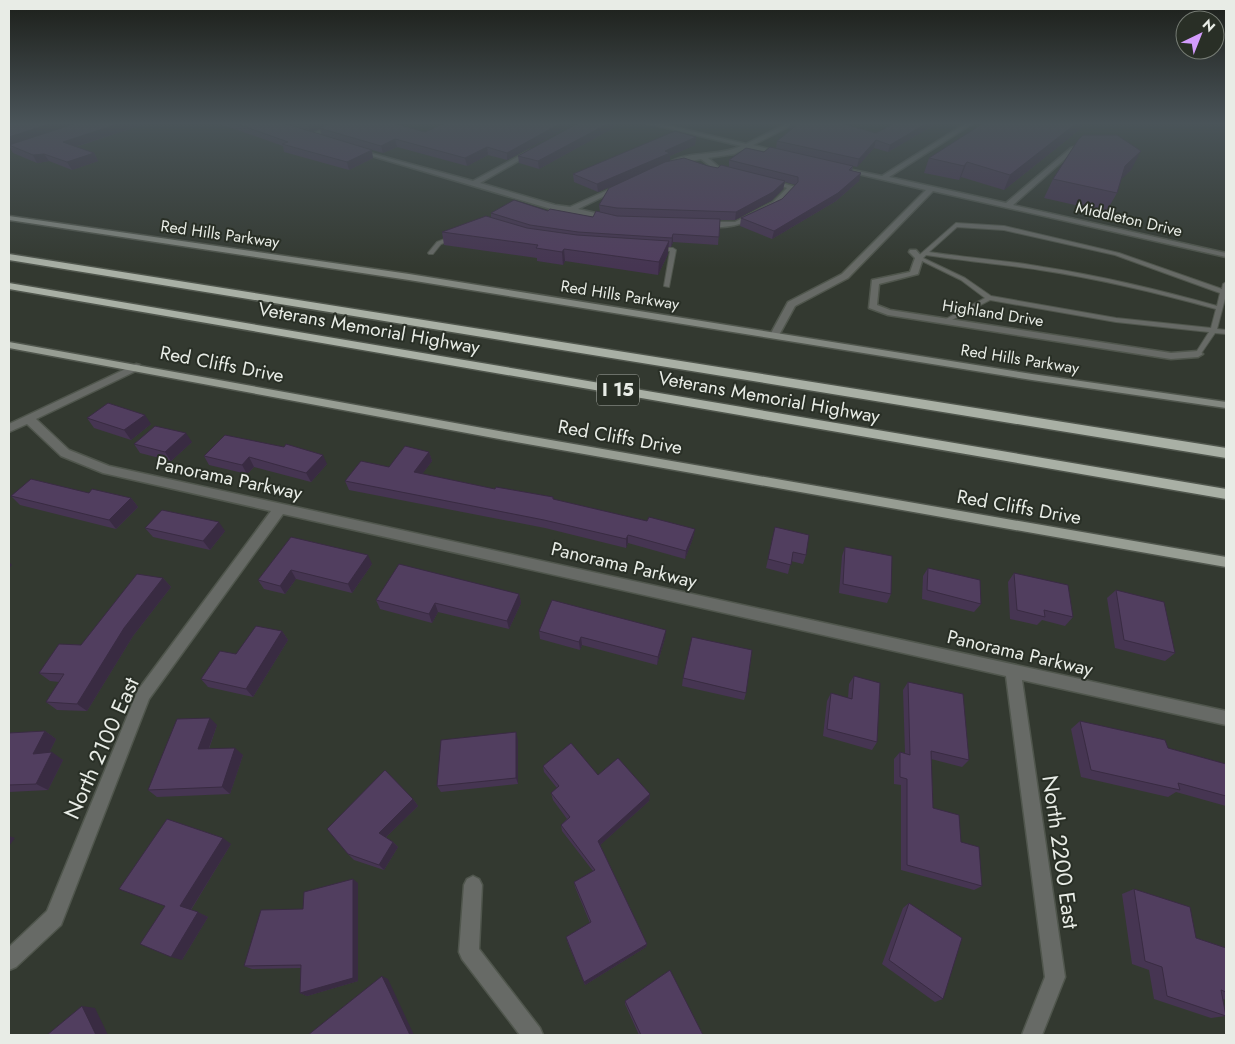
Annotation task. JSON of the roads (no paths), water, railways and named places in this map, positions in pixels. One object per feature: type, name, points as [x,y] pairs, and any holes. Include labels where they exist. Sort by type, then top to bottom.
[{"type":"highway","name":"Veterans Memorial Highway","points":[[9,257],[1226,453]]},
{"type":"highway","name":"Veterans Memorial Highway","points":[[9,286],[1226,494]]},
{"type":"main road","name":"Red Hills Parkway","points":[[9,218],[409,277],[775,336],[1226,405]]},
{"type":"main road","name":"Red Cliffs Drive","points":[[9,345],[136,366],[526,440],[1226,562]]},
{"type":"street","points":[[427,171],[554,207],[571,209],[595,217],[617,220]]},
{"type":"street","points":[[473,184],[497,171]]},
{"type":"street","points":[[721,171],[738,176]]},
{"type":"street","name":"Middleton Drive","points":[[853,171],[1226,255]]},
{"type":"street","points":[[883,178],[895,171]]},
{"type":"street","points":[[1007,206],[1048,171]]},
{"type":"street","points":[[692,223],[736,224],[776,204],[792,188],[764,179]]},
{"type":"street","points":[[571,209],[629,182]]},
{"type":"street","points":[[775,336],[791,304],[844,276],[930,188]]},
{"type":"street","name":"Highland Drive","points":[[919,255],[914,274],[875,282],[872,306],[888,312],[1170,356],[1198,354]]},
{"type":"street","points":[[9,428],[136,366]]},
{"type":"street","name":"Panorama Parkway","points":[[29,419],[66,453],[107,470],[1226,718]]},
{"type":"street","name":"North 2100 East","points":[[9,960],[54,918],[143,695],[280,508]]},
{"type":"street","name":"North 2200 East","points":[[1013,670],[1055,977],[1032,1035]]},
{"type":"street","points":[[473,885],[468,952],[533,1035]]},
{"type":"lane","points":[[919,255],[956,225],[1004,228],[1117,254],[1223,292]]},
{"type":"lane","points":[[431,253],[439,243],[463,233]]},
{"type":"lane","points":[[654,249],[673,250],[667,286]]},
{"type":"lane","points":[[919,255],[963,279],[989,298],[1024,306],[1136,323],[1175,328],[1214,329],[1226,332]]},
{"type":"lane","points":[[919,255],[1038,268],[1124,284],[1219,308]]},
{"type":"lane","points":[[1198,354],[1214,329],[1226,284]]},
{"type":"lane","points":[[946,321],[989,298]]}]
